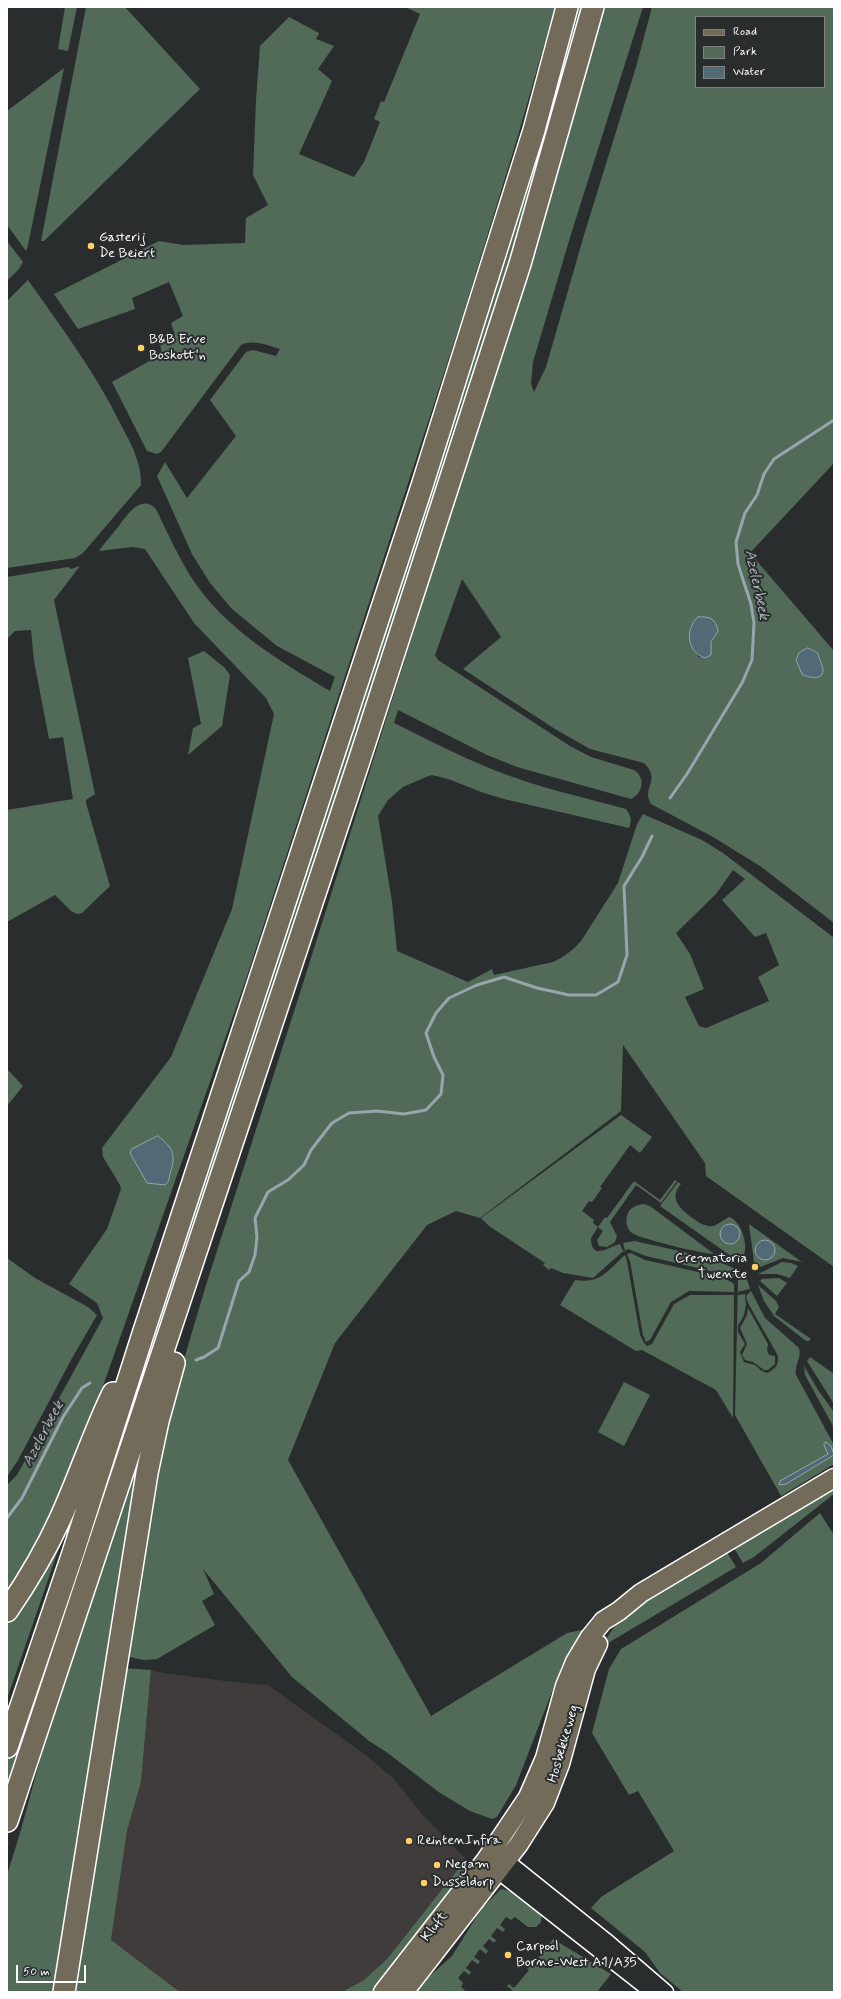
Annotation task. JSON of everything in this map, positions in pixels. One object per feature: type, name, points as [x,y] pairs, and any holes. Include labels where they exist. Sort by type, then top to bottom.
[{"type":"highway","points":[[7,1748],[73,1553],[143,1334],[422,486],[534,130],[567,7]]},
{"type":"highway","points":[[7,1821],[215,1198],[520,264],[593,7]]},
{"type":"highway","points":[[64,1992],[149,1466],[162,1406],[183,1333],[211,1247],[215,1198]]},
{"type":"highway","points":[[7,1611],[29,1579],[60,1519],[96,1427],[143,1334]]},
{"type":"main road","name":"Hosbekkeweg","points":[[495,1861],[531,1826],[545,1803],[560,1764],[586,1669],[595,1649],[619,1611],[642,1593],[834,1478]]},
{"type":"main road","name":"Kluft","points":[[383,1992],[495,1861]]},
{"type":"main road","name":"Kluft","points":[[404,1992],[495,1861]]},
{"type":"street","points":[[495,1861],[559,1911],[646,1972],[666,1992]]},
{"type":"street","points":[[559,1911],[652,1992]]},
{"type":"shaded area","points":[[151,1670],[233,1682],[268,1685],[367,1756],[394,1779],[421,1813],[466,1859],[387,1959],[364,1980],[342,1992],[180,1992],[111,1940],[127,1831],[141,1782]]},
{"type":"green space","points":[[65,7],[77,7],[68,51],[58,49]]},
{"type":"green space","points":[[86,7],[125,7],[200,89],[44,241],[41,241]]},
{"type":"green space","points":[[405,7],[555,7],[517,139],[464,312],[245,982],[83,1443],[43,1533],[7,1596],[7,1485],[17,1475],[103,1318],[97,1303],[69,1284],[107,1229],[121,1189],[103,1157],[102,1148],[171,1057],[232,909],[274,714],[266,698],[194,623],[145,549],[133,547],[99,551],[130,512],[140,504],[145,503],[150,505],[156,509],[191,577],[205,596],[236,628],[272,655],[330,691],[335,677],[277,646],[232,609],[210,583],[192,554],[157,476],[165,462],[187,498],[236,436],[210,400],[246,352],[253,350],[276,356],[280,349],[265,344],[246,343],[241,345],[161,452],[157,454],[147,451],[112,382],[162,354],[160,344],[175,335],[171,323],[183,316],[169,282],[132,298],[135,309],[78,329],[54,294],[159,241],[183,245],[245,243],[246,218],[268,205],[253,175],[260,46],[289,17],[319,33],[316,39],[334,46],[318,69],[332,81],[299,154],[354,177],[364,162],[380,122],[374,119],[381,101],[384,102],[420,14]]},
{"type":"green space","points":[[574,7],[586,7],[554,123],[372,696],[7,1796],[7,1762],[48,1642]]},
{"type":"green space","points":[[605,7],[643,7],[572,231],[533,362],[531,384],[534,392],[546,367],[584,235],[636,67],[652,7],[834,7],[834,463],[750,553],[834,651],[834,923],[760,866],[713,837],[651,804],[648,793],[651,775],[649,769],[644,763],[590,749],[555,729],[463,669],[501,637],[462,579],[435,655],[438,660],[570,746],[591,757],[634,770],[638,773],[642,785],[635,797],[631,799],[517,767],[487,755],[398,710],[394,723],[468,759],[526,782],[626,809],[631,820],[629,828],[504,799],[448,779],[432,775],[403,787],[388,800],[378,816],[392,902],[397,951],[468,982],[492,969],[494,975],[557,960],[568,953],[581,941],[618,883],[637,824],[643,814],[702,840],[723,853],[834,939],[834,1267],[706,1176],[705,1163],[623,1045],[621,1111],[480,1218],[456,1211],[427,1225],[335,1343],[288,1460],[431,1716],[567,1633],[586,1629],[562,1666],[516,1785],[497,1817],[492,1819],[470,1811],[440,1793],[385,1751],[369,1741],[292,1677],[203,1569],[214,1594],[202,1601],[215,1625],[157,1659],[144,1660],[125,1656],[165,1423],[206,1285],[299,996],[556,179]],"holes":[[[691,625],[716,635],[711,642],[711,655],[699,657],[690,642],[689,634]],[[808,648],[818,653],[823,671],[799,653]],[[733,870],[745,879],[722,900],[755,937],[766,933],[779,965],[758,977],[769,1001],[706,1028],[699,1026],[685,997],[704,989],[690,954],[676,933],[716,894]]]},
{"type":"green space","points":[[64,68],[26,251],[7,225],[7,111]]},
{"type":"green space","points":[[7,241],[23,262],[19,269],[7,281]]},
{"type":"green space","points":[[28,280],[78,351],[101,387],[135,454],[140,469],[141,485],[83,553],[75,558],[7,568],[7,301]]},
{"type":"green space","points":[[80,566],[54,600],[95,794],[86,800],[86,803],[110,886],[82,913],[77,914],[71,911],[55,895],[7,922],[7,810],[73,799],[63,737],[49,739],[34,661],[31,630],[15,631],[7,639],[7,577],[68,567],[71,569]]},
{"type":"green space","points":[[204,651],[225,668],[230,675],[222,726],[188,755],[193,728],[201,724],[188,658]]},
{"type":"green space","points":[[7,1069],[23,1086],[7,1106]]},
{"type":"green space","points":[[621,1115],[652,1137],[640,1153],[630,1145],[600,1187],[602,1188],[592,1202],[589,1201],[582,1211],[594,1220],[593,1223],[598,1227],[591,1238],[594,1249],[598,1251],[602,1251],[620,1244],[623,1251],[625,1250],[623,1243],[635,1241],[707,1258],[733,1268],[741,1273],[745,1276],[750,1289],[738,1292],[738,1280],[736,1277],[646,1256],[628,1249],[621,1253],[593,1278],[563,1273],[551,1268],[549,1270],[543,1265],[545,1263],[489,1226],[481,1218]]},
{"type":"green space","points":[[675,1180],[677,1181],[661,1203],[636,1185],[610,1222],[617,1236],[615,1242],[607,1247],[599,1246],[597,1240],[603,1231],[598,1227],[605,1217],[607,1218],[634,1181],[660,1200]]},
{"type":"green space","points":[[678,1182],[681,1184],[677,1189],[677,1202],[687,1214],[696,1221],[704,1225],[714,1226],[729,1217],[738,1224],[745,1242],[742,1259],[735,1259],[660,1206]]},
{"type":"green space","points":[[643,1204],[650,1206],[714,1254],[672,1246],[632,1233],[628,1229],[627,1224],[628,1213],[634,1207]]},
{"type":"green space","points":[[749,1224],[802,1262],[783,1258],[755,1269]]},
{"type":"green space","points":[[631,1253],[645,1260],[725,1278],[734,1284],[734,1292],[689,1291],[671,1302],[650,1340],[646,1342],[643,1335],[630,1261],[627,1254]]},
{"type":"green space","points":[[625,1255],[640,1335],[647,1346],[652,1344],[674,1304],[690,1295],[734,1295],[733,1418],[716,1390],[642,1350],[636,1351],[560,1305],[575,1280],[584,1281],[598,1278]]},
{"type":"green space","points":[[7,1258],[35,1278],[88,1307],[97,1315],[71,1360],[18,1460],[7,1477]]},
{"type":"green space","points":[[782,1262],[791,1263],[798,1266],[790,1278],[777,1274],[758,1274]]},
{"type":"green space","points":[[779,1278],[787,1283],[777,1296],[760,1281],[762,1279]]},
{"type":"green space","points":[[758,1285],[776,1301],[779,1307],[775,1314],[811,1339],[809,1341],[806,1341],[774,1316],[764,1301]]},
{"type":"green space","points":[[751,1291],[765,1318],[799,1348],[800,1355],[796,1368],[796,1375],[834,1445],[834,1464],[781,1496],[735,1415],[738,1294],[745,1294],[746,1305],[744,1315],[738,1326],[738,1332],[745,1344],[740,1352],[744,1362],[755,1365],[767,1373],[773,1370],[778,1363],[777,1354],[748,1303],[746,1296]]},
{"type":"green space","points":[[748,1308],[768,1344],[767,1350],[769,1355],[775,1356],[775,1364],[768,1370],[764,1370],[753,1362],[745,1360],[742,1355],[747,1344],[740,1328],[747,1315]]},
{"type":"green space","points":[[810,1357],[834,1374],[834,1404],[807,1361]]},
{"type":"green space","points":[[804,1366],[818,1390],[834,1412],[834,1428],[805,1375]]},
{"type":"green space","points":[[624,1382],[650,1395],[624,1446],[598,1432]]},
{"type":"green space","points":[[152,1418],[59,1992],[7,1992],[7,1875],[48,1731]]},
{"type":"green space","points":[[93,1449],[7,1699],[7,1619]]},
{"type":"green space","points":[[834,1484],[834,1494],[754,1557],[743,1563],[732,1545]]},
{"type":"green space","points":[[820,1513],[834,1535],[834,1992],[683,1992],[660,1973],[645,1952],[591,1908],[601,1897],[674,1851],[638,1791],[629,1795],[592,1733],[609,1669],[621,1649],[761,1563]]},
{"type":"green space","points":[[725,1549],[736,1567],[603,1646],[612,1630],[639,1602],[674,1578]]},
{"type":"green space","points":[[123,1668],[151,1670],[141,1782],[127,1831],[111,1940],[180,1992],[72,1992]]},
{"type":"green space","points":[[466,1859],[465,1877],[387,1976],[372,1992],[342,1992],[364,1980],[387,1959]]},
{"type":"green space","points":[[501,1889],[507,1890],[531,1907],[542,1912],[541,1922],[536,1927],[528,1927],[515,1917],[511,1920],[506,1917],[500,1925],[505,1929],[503,1932],[497,1928],[491,1936],[496,1940],[494,1943],[489,1939],[483,1946],[488,1951],[486,1954],[480,1949],[474,1957],[480,1961],[478,1964],[472,1960],[466,1968],[471,1972],[469,1975],[464,1971],[458,1978],[463,1983],[461,1987],[465,1990],[463,1992],[412,1992],[452,1956],[482,1908]]},
{"type":"green space","points":[[553,1939],[611,1974],[597,1992],[511,1992],[512,1990],[507,1986],[509,1984],[514,1988],[529,1970],[524,1965],[525,1963],[531,1967]]},
{"type":"water","points":[[698,617],[712,619],[716,624],[718,631],[711,642],[711,655],[705,658],[694,651],[691,645],[689,633]]},
{"type":"water","points":[[808,648],[818,653],[823,669],[823,673],[815,678],[802,674],[796,660],[799,653]]},
{"type":"water","points":[[158,1136],[170,1148],[173,1157],[169,1179],[165,1185],[147,1183],[130,1153],[132,1149]]},
{"type":"water","points":[[730,1224],[737,1227],[740,1234],[737,1241],[730,1244],[723,1241],[720,1234],[723,1227]]},
{"type":"water","points":[[765,1240],[772,1243],[775,1250],[772,1257],[765,1260],[758,1257],[755,1250],[758,1243]]},
{"type":"water","points":[[826,1442],[831,1446],[834,1455],[786,1484],[779,1485],[780,1481],[828,1454],[824,1445]]},
{"type":"waterway","name":"Azelerbeek","points":[[670,798],[687,774],[742,683],[752,660],[754,623],[751,604],[738,564],[736,542],[745,513],[757,495],[764,474],[774,459],[834,420]]},
{"type":"waterway","name":"Azelerbeek","points":[[196,1360],[218,1348],[239,1281],[249,1272],[255,1255],[257,1237],[255,1218],[268,1192],[288,1180],[304,1165],[311,1150],[332,1123],[349,1113],[377,1111],[404,1114],[426,1110],[441,1094],[443,1075],[434,1057],[426,1033],[436,1013],[449,998],[477,985],[504,977],[537,988],[569,995],[596,995],[618,982],[627,955],[624,886],[642,857],[652,836]]},
{"type":"waterway","name":"Azelerbeek","points":[[7,1518],[22,1498],[63,1417],[82,1388],[90,1383]]},
{"type":"place","name":"Gasterij De Beiert","points":[[91,246]]},
{"type":"place","name":"B&B Erve Boskott'n","points":[[141,348]]},
{"type":"place","name":"Crematoria Twente","points":[[755,1267]]},
{"type":"place","name":"ReintenInfra","points":[[409,1841]]},
{"type":"place","name":"Negam","points":[[437,1865]]},
{"type":"place","name":"Dusseldorp","points":[[424,1883]]},
{"type":"place","name":"Carpool Borne-West A1/A35","points":[[508,1955]]}]
